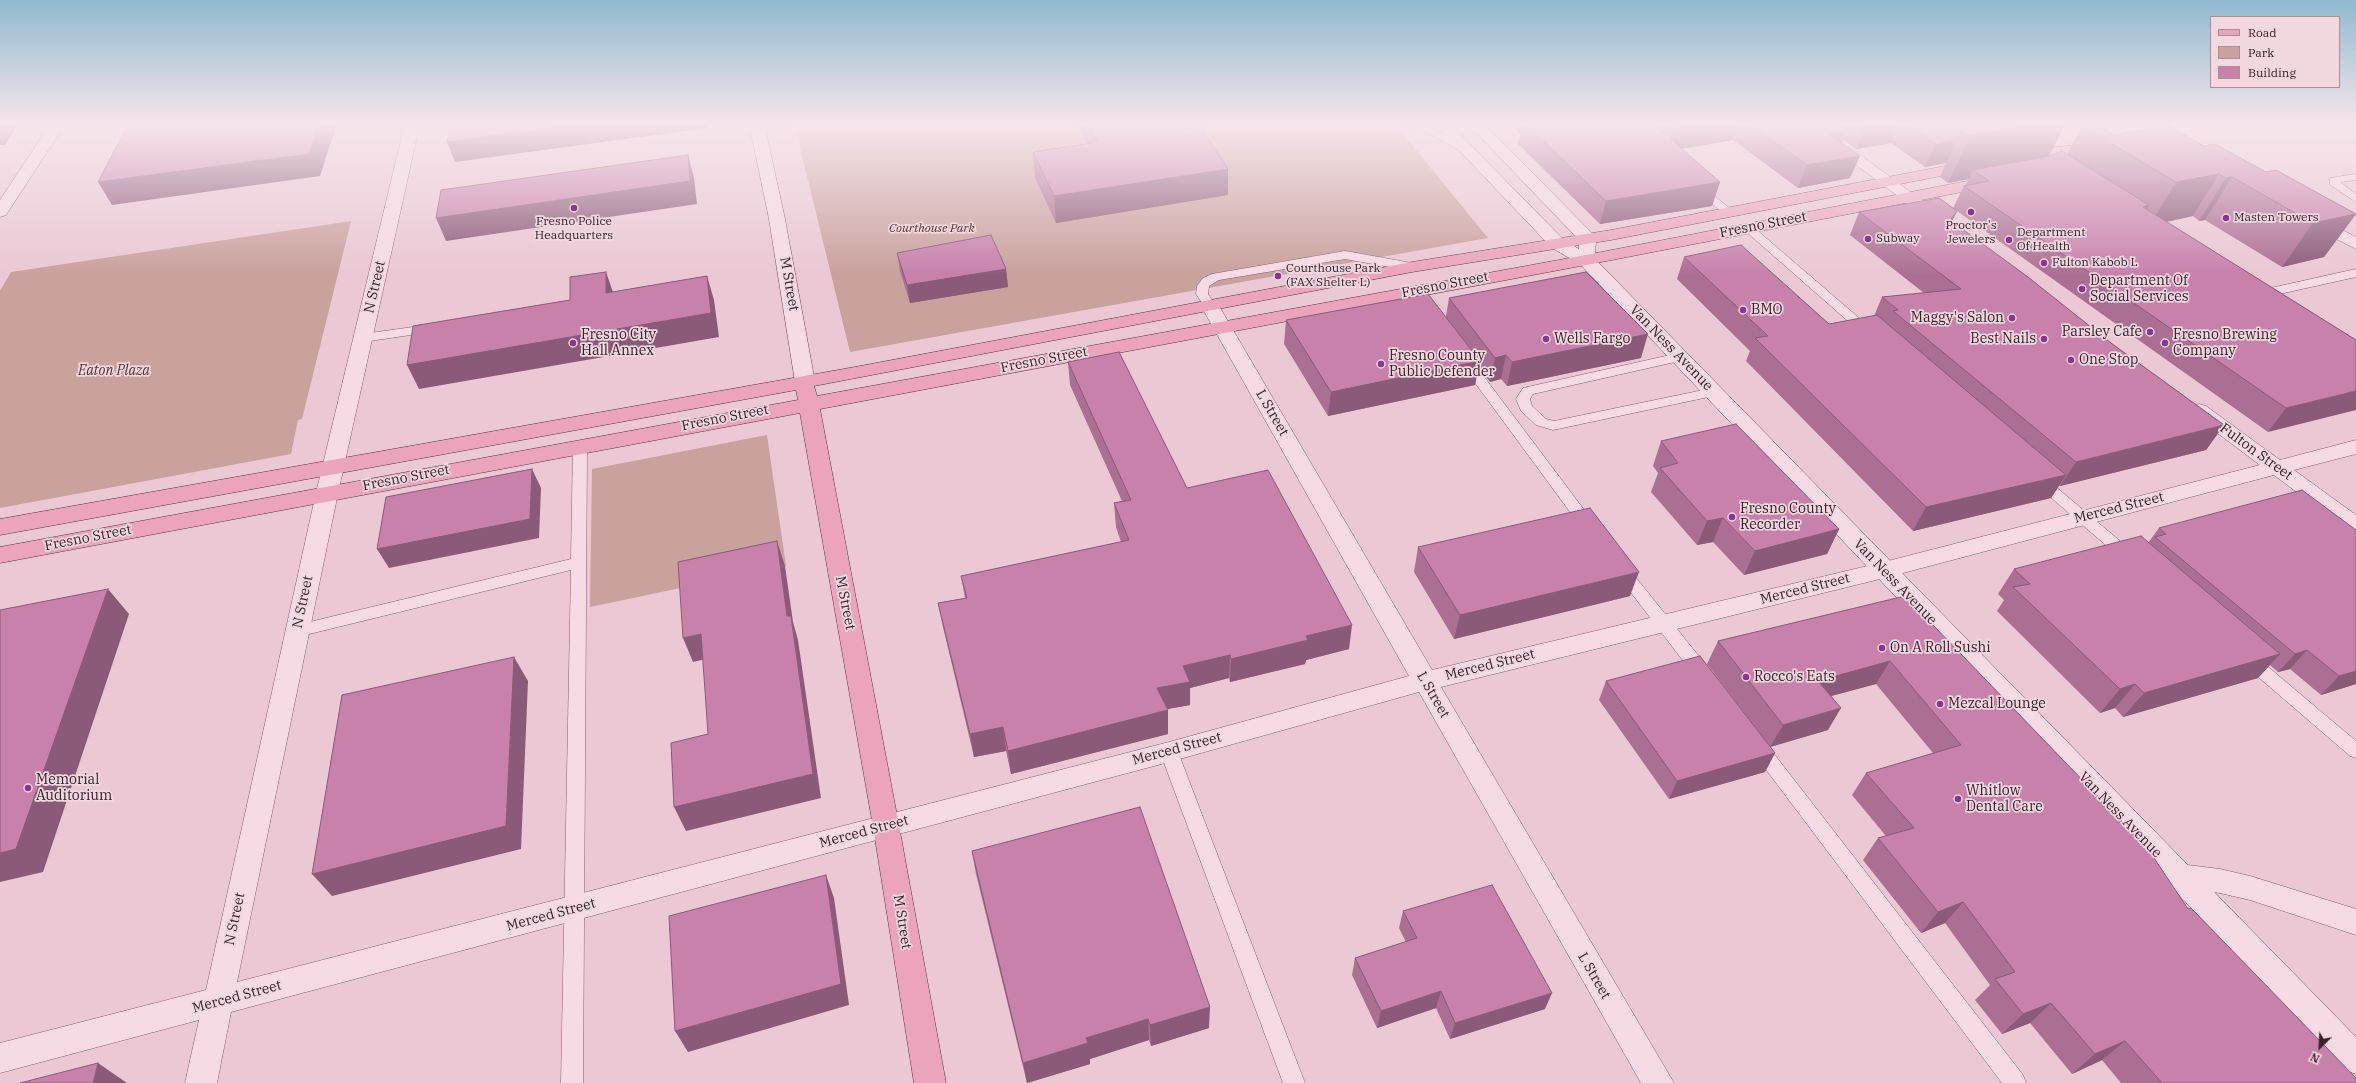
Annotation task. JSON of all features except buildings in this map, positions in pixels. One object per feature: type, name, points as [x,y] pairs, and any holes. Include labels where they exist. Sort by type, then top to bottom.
[{"type":"main road","name":"Fresno Street","points":[[0,554],[580,446],[806,393],[1161,314],[1412,267],[1588,239],[1931,174]]},
{"type":"main road","name":"Fresno Street","points":[[0,527],[334,467],[806,393],[989,371],[1222,326],[1586,260],[1747,227],[2007,178]]},
{"type":"main road","points":[[989,371],[1030,354],[1152,329],[1158,326],[1161,314]]},
{"type":"main road","name":"M Street","points":[[806,393],[886,826],[930,1083]]},
{"type":"street","points":[[0,212],[26,174]]},
{"type":"street","name":"N Street","points":[[200,1083],[327,493],[401,174]]},
{"type":"street","name":"M Street","points":[[767,174],[778,226],[806,393]]},
{"type":"street","name":"Van Ness Avenue","points":[[1490,174],[1558,244],[1586,260],[2356,1059]]},
{"type":"street","points":[[1524,174],[1588,239],[1586,260]]},
{"type":"street","points":[[1876,174],[1941,220]]},
{"type":"street","points":[[2304,214],[2356,244]]},
{"type":"street","name":"L Street","points":[[1210,306],[1610,1003],[1658,1083]]},
{"type":"street","name":"Fulton Street","points":[[2188,402],[2356,526]]},
{"type":"street","name":"Merced Street","points":[[0,1058],[218,1003],[1169,752],[1425,681],[1884,570],[2082,517],[2356,448]]},
{"type":"street","points":[[2179,876],[2220,881],[2250,888],[2356,922]]},
{"type":"lane","points":[[2356,177],[2334,180],[2335,185],[2356,199]]},
{"type":"lane","points":[[1688,178],[1728,212]]},
{"type":"lane","points":[[1747,227],[1879,341]]},
{"type":"lane","points":[[1210,306],[1202,294],[1203,286],[1207,281],[1216,278],[1345,255],[1412,267]]},
{"type":"lane","points":[[2263,305],[2247,294],[2356,273]]},
{"type":"lane","points":[[1413,291],[1424,305]]},
{"type":"lane","points":[[363,338],[420,330]]},
{"type":"lane","points":[[1459,353],[1598,539]]},
{"type":"lane","points":[[1679,356],[1528,391],[1523,398],[1526,408],[1540,422],[1554,426],[1712,392]]},
{"type":"lane","points":[[1515,428],[1540,422]]},
{"type":"lane","points":[[572,1083],[580,446]]},
{"type":"lane","points":[[2028,471],[2142,569]]},
{"type":"lane","points":[[1612,557],[1713,687]]},
{"type":"lane","points":[[297,631],[578,563]]},
{"type":"lane","points":[[2238,651],[2356,751]]},
{"type":"lane","points":[[1747,731],[2015,1083]]},
{"type":"lane","points":[[1169,752],[1294,1083]]},
{"type":"green space","name":"Courthouse Park","points":[[806,174],[1435,174],[1488,238],[850,352]]},
{"type":"green space","name":"Eaton Plaza","points":[[351,221],[302,419],[298,420],[291,454],[0,508],[0,291],[11,272]]},
{"type":"green space","points":[[767,435],[786,566],[590,607],[592,469]]},
{"type":"place","name":"Fresno Police Headquarters","points":[[574,208]]},
{"type":"place","name":"Proctor's Jewelers","points":[[1971,212]]},
{"type":"place","name":"Masten Towers","points":[[2226,218]]},
{"type":"place","name":"Subway","points":[[1868,239]]},
{"type":"place","name":"Department Of Health","points":[[2009,240]]},
{"type":"place","name":"Fulton Kabob L","points":[[2044,263]]},
{"type":"place","name":"Courthouse Park (FAX Shelter L)","points":[[1278,276]]},
{"type":"place","name":"Department Of Social Services","points":[[2082,289]]},
{"type":"place","name":"BMO","points":[[1743,310]]},
{"type":"place","name":"Maggy's Salon","points":[[2012,318]]},
{"type":"place","name":"Parsley Cafe","points":[[2150,332]]},
{"type":"place","name":"Wells Fargo","points":[[1546,339]]},
{"type":"place","name":"Best Nails","points":[[2044,339]]},
{"type":"place","name":"Fresno City Hall Annex","points":[[573,343]]},
{"type":"place","name":"Fresno Brewing Company","points":[[2165,343]]},
{"type":"place","name":"One Stop","points":[[2071,360]]},
{"type":"place","name":"Fresno County Public Defender","points":[[1381,364]]},
{"type":"place","name":"Fresno County Recorder","points":[[1732,517]]},
{"type":"place","name":"On A Roll Sushi","points":[[1882,648]]},
{"type":"place","name":"Rocco's Eats","points":[[1746,677]]},
{"type":"place","name":"Mezcal Lounge","points":[[1940,704]]},
{"type":"place","name":"Memorial Auditorium","points":[[28,788]]},
{"type":"place","name":"Whitlow Dental Care","points":[[1958,799]]}]
